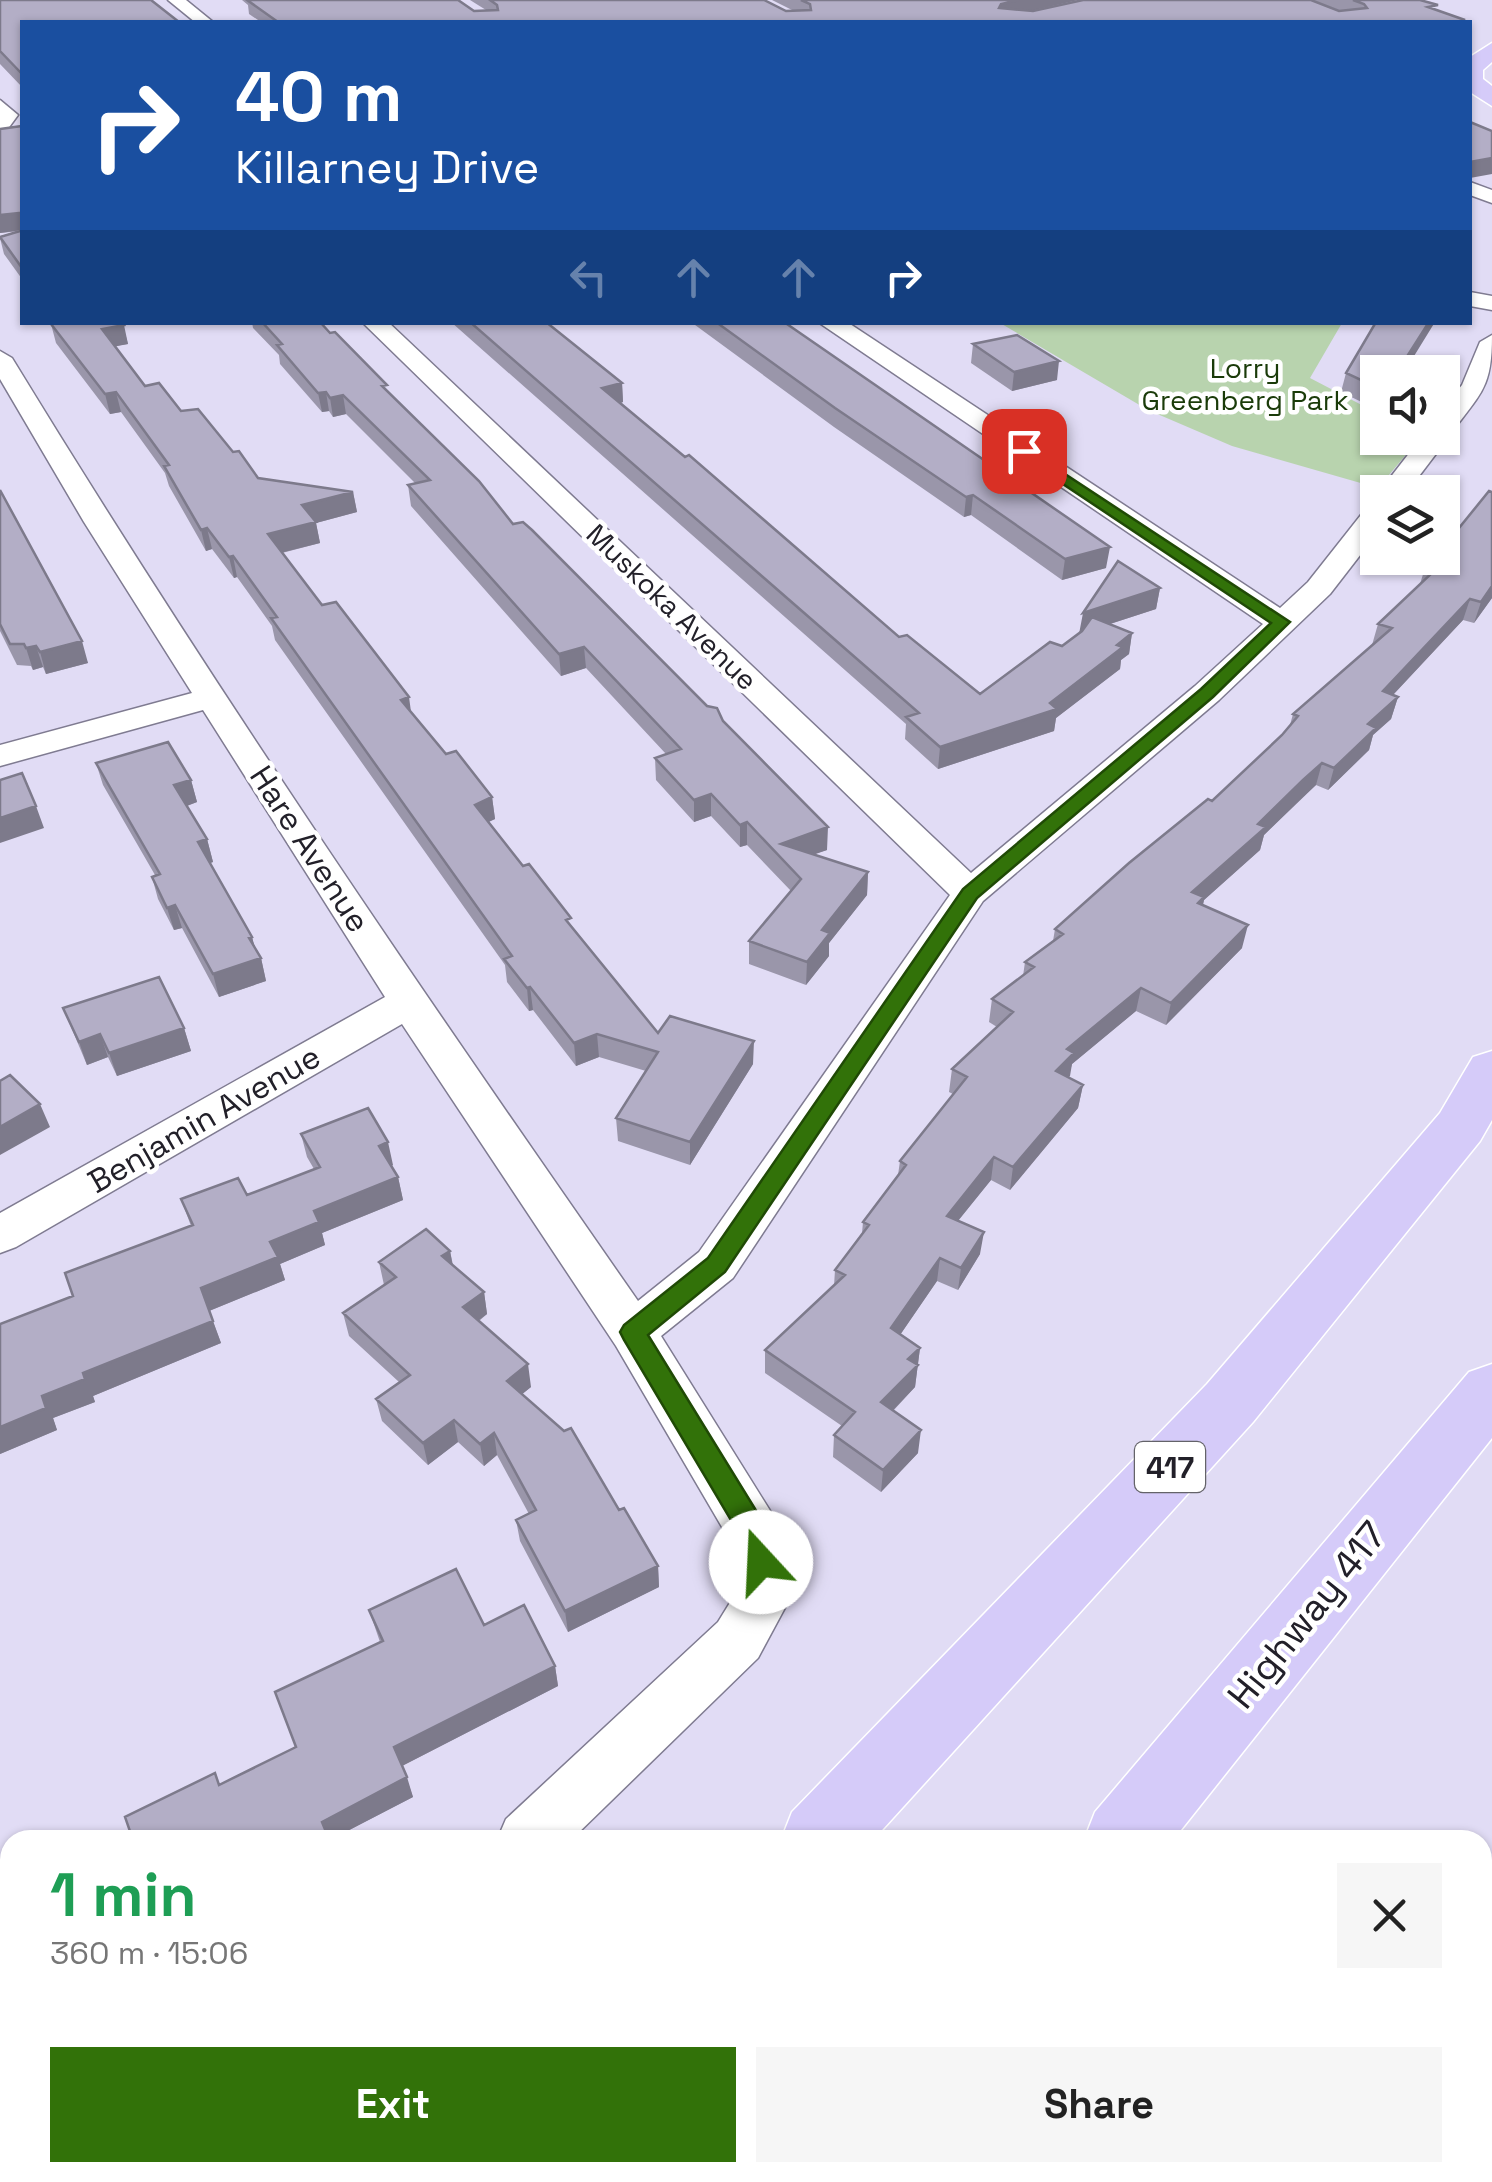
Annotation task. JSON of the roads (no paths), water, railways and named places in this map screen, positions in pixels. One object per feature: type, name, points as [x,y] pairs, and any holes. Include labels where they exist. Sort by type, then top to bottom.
[{"type":"highway","points":[[1472,67],[1492,50]]},
{"type":"highway","points":[[1472,81],[1492,99]]},
{"type":"highway","name":"417","points":[[829,1830],[1230,1403],[1460,1127],[1492,1070]]},
{"type":"highway","name":"Highway 417","points":[[1131,1830],[1492,1391]]},
{"type":"street","points":[[176,0],[202,20]]},
{"type":"street","points":[[0,106],[9,115],[0,126]]},
{"type":"street","name":"Muskoka Avenue","points":[[377,325],[970,893]]},
{"type":"street","points":[[835,325],[1282,622]]},
{"type":"street","points":[[1460,404],[1474,386],[1492,342]]},
{"type":"street","name":"Hare Avenue","points":[[0,358],[98,522],[408,1002],[633,1332],[755,1534],[766,1591],[738,1640],[538,1830]]},
{"type":"street","points":[[1406,475],[1421,455]]},
{"type":"street","points":[[633,1332],[716,1265],[970,893],[1207,693],[1318,588],[1360,535]]},
{"type":"street","points":[[0,756],[213,697]]},
{"type":"street","name":"Benjamin Avenue","points":[[0,1235],[408,1002]]},
{"type":"park label","name":"Lorry Greenberg Park","points":[[1245,384]]}]
